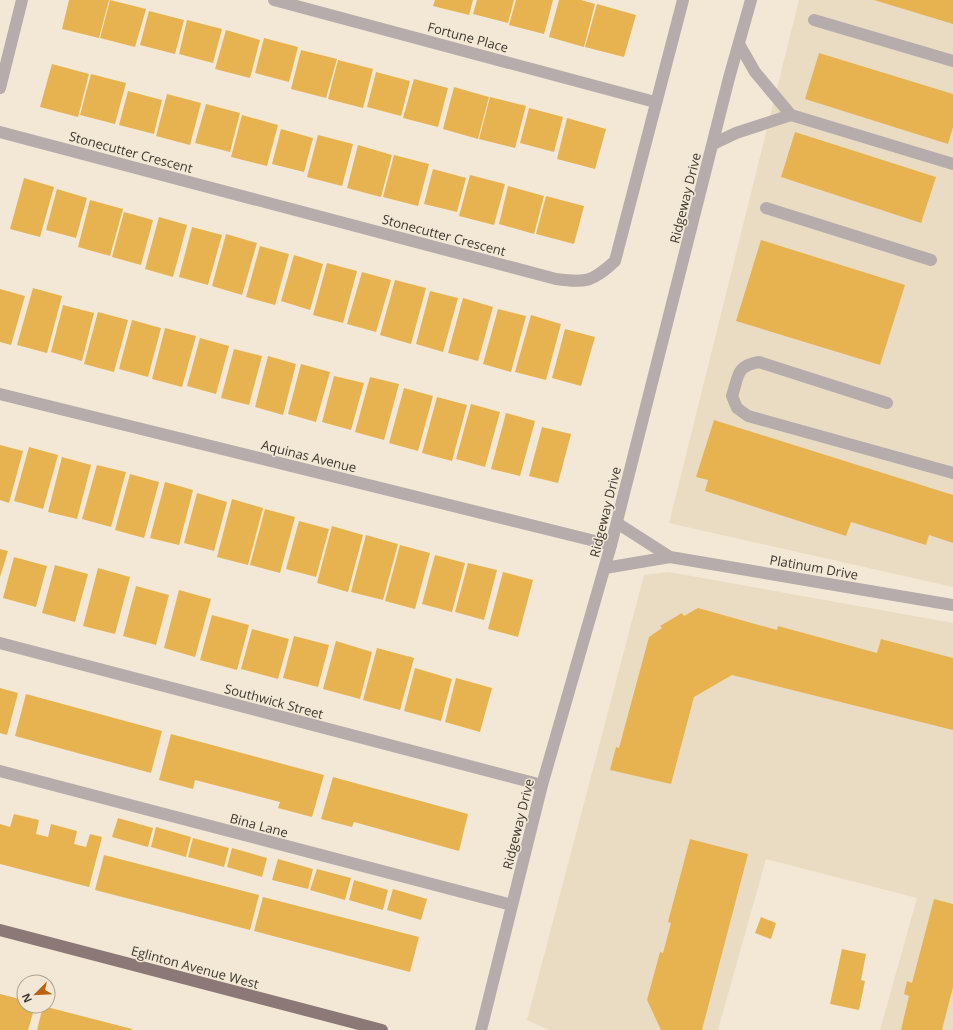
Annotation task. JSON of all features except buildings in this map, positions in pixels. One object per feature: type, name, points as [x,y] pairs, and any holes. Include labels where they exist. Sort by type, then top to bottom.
[{"type":"main road","name":"Eglinton Avenue West","points":[[0,930],[382,1030]]},
{"type":"street","points":[[0,88],[22,0]]},
{"type":"street","name":"Fortune Place","points":[[274,0],[656,102]]},
{"type":"street","name":"Stonecutter Crescent","points":[[0,132],[556,279],[581,282],[598,276],[615,261],[683,0]]},
{"type":"street","name":"Ridgeway Drive","points":[[481,1030],[542,785],[617,523],[751,0]]},
{"type":"street","points":[[814,20],[953,61]]},
{"type":"street","points":[[739,44],[755,72],[791,114],[953,164]]},
{"type":"street","points":[[713,144],[736,133],[791,114]]},
{"type":"street","points":[[766,208],[931,260]]},
{"type":"street","points":[[887,403],[759,362],[746,364],[741,369],[732,396],[737,408],[748,416],[953,473]]},
{"type":"street","name":"Aquinas Avenue","points":[[0,394],[611,545]]},
{"type":"street","name":"Platinum Drive","points":[[617,523],[670,557]]},
{"type":"street","name":"Platinum Drive","points":[[605,568],[670,557],[953,606]]},
{"type":"street","name":"Southwick Street","points":[[0,643],[542,785]]},
{"type":"street","name":"Bina Lane","points":[[0,771],[512,905]]},
{"type":"shaded area","points":[[799,0],[953,0],[953,587],[669,523]]},
{"type":"shaded area","points":[[669,572],[953,623],[953,1030],[880,1030],[917,898],[766,859],[718,1030],[548,1030],[527,1020],[644,575]]}]
